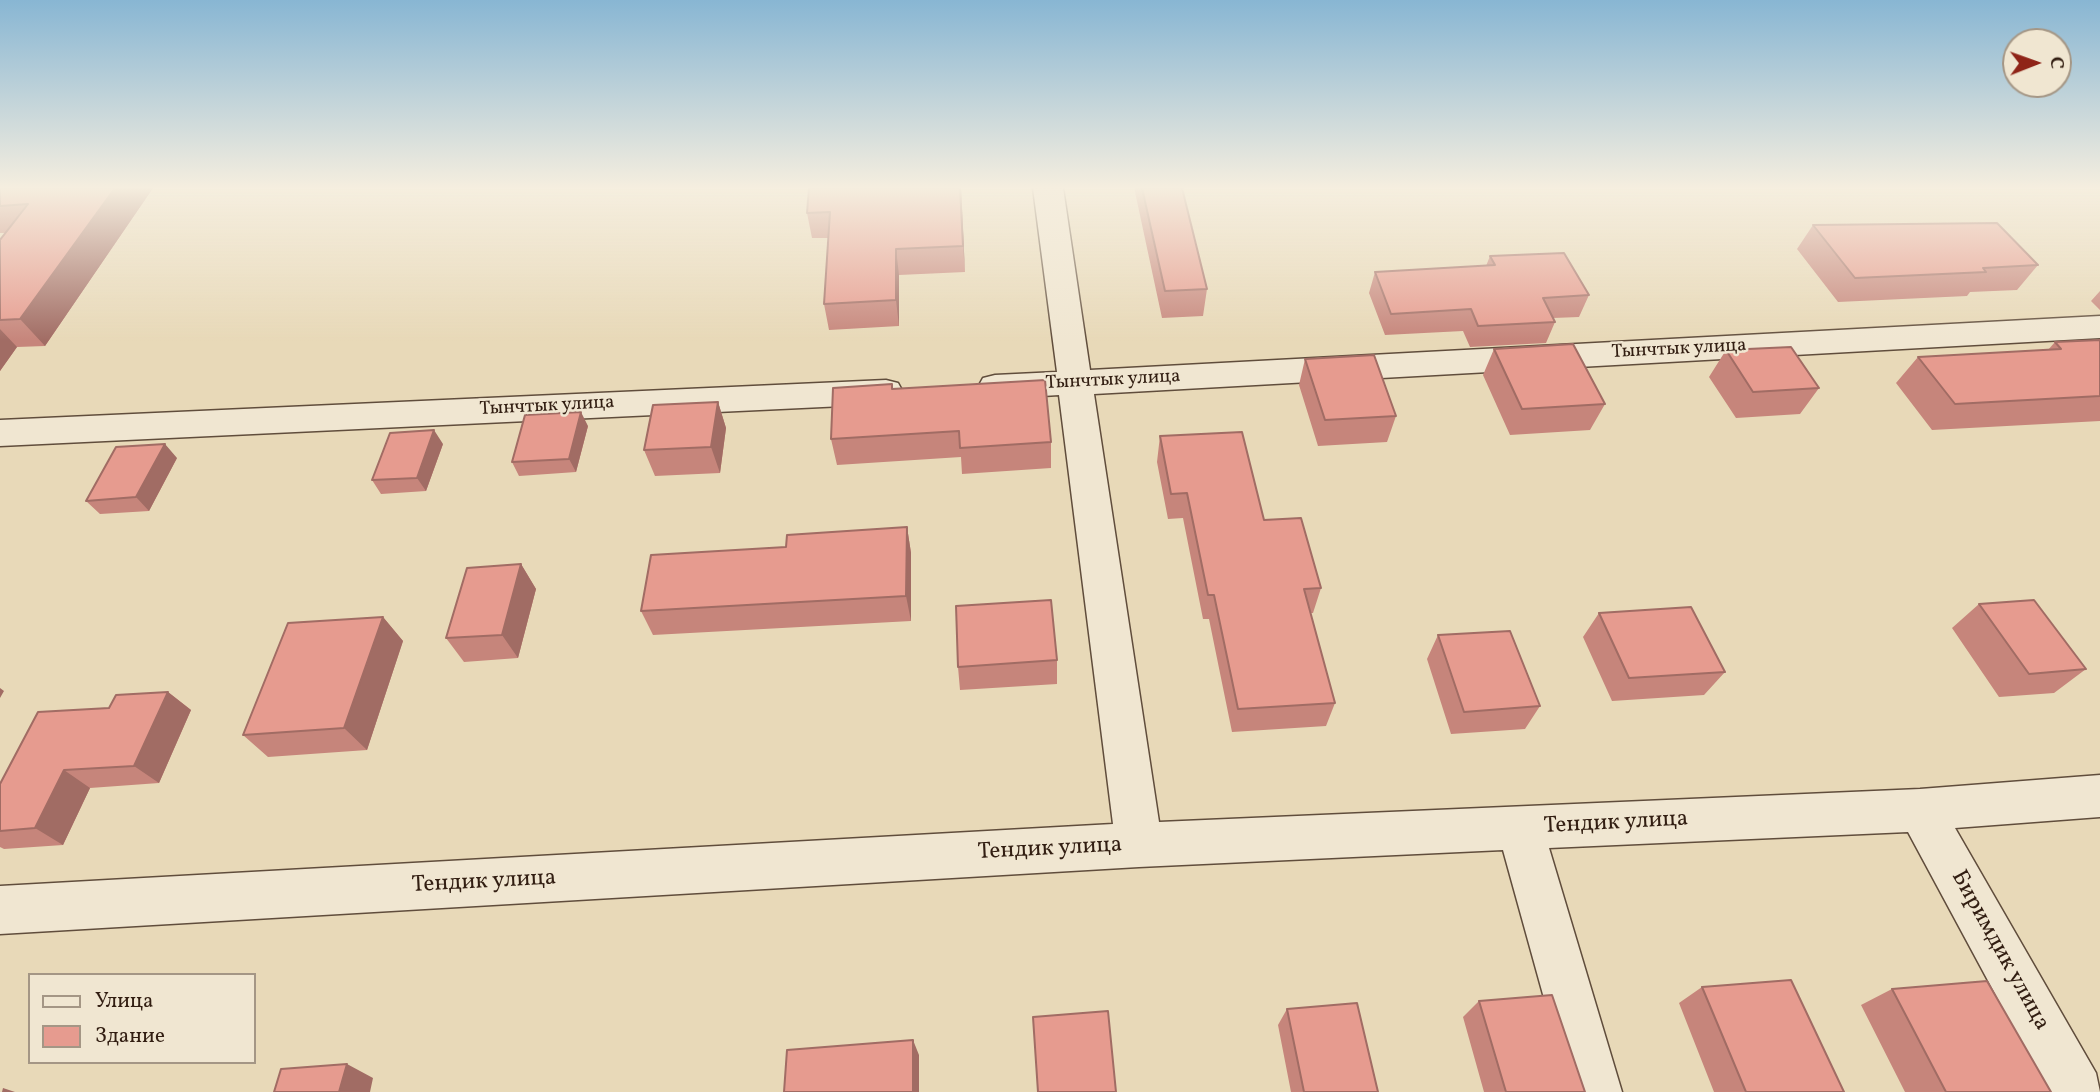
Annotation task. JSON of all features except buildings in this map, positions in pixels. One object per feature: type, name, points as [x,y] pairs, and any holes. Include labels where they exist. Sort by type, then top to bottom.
[{"type":"street","points":[[1055,239],[1139,845]]},
{"type":"street","name":"Тынчтык улица","points":[[961,388],[2100,327]]},
{"type":"street","name":"Тынчтык улица","points":[[0,433],[920,390]]},
{"type":"street","name":"Тендик улица","points":[[0,910],[1139,845],[1920,810],[2100,796]]},
{"type":"street","name":"Биримдик улица","points":[[1920,810],[2077,1092]]},
{"type":"street","points":[[1520,828],[1596,1092]]}]
